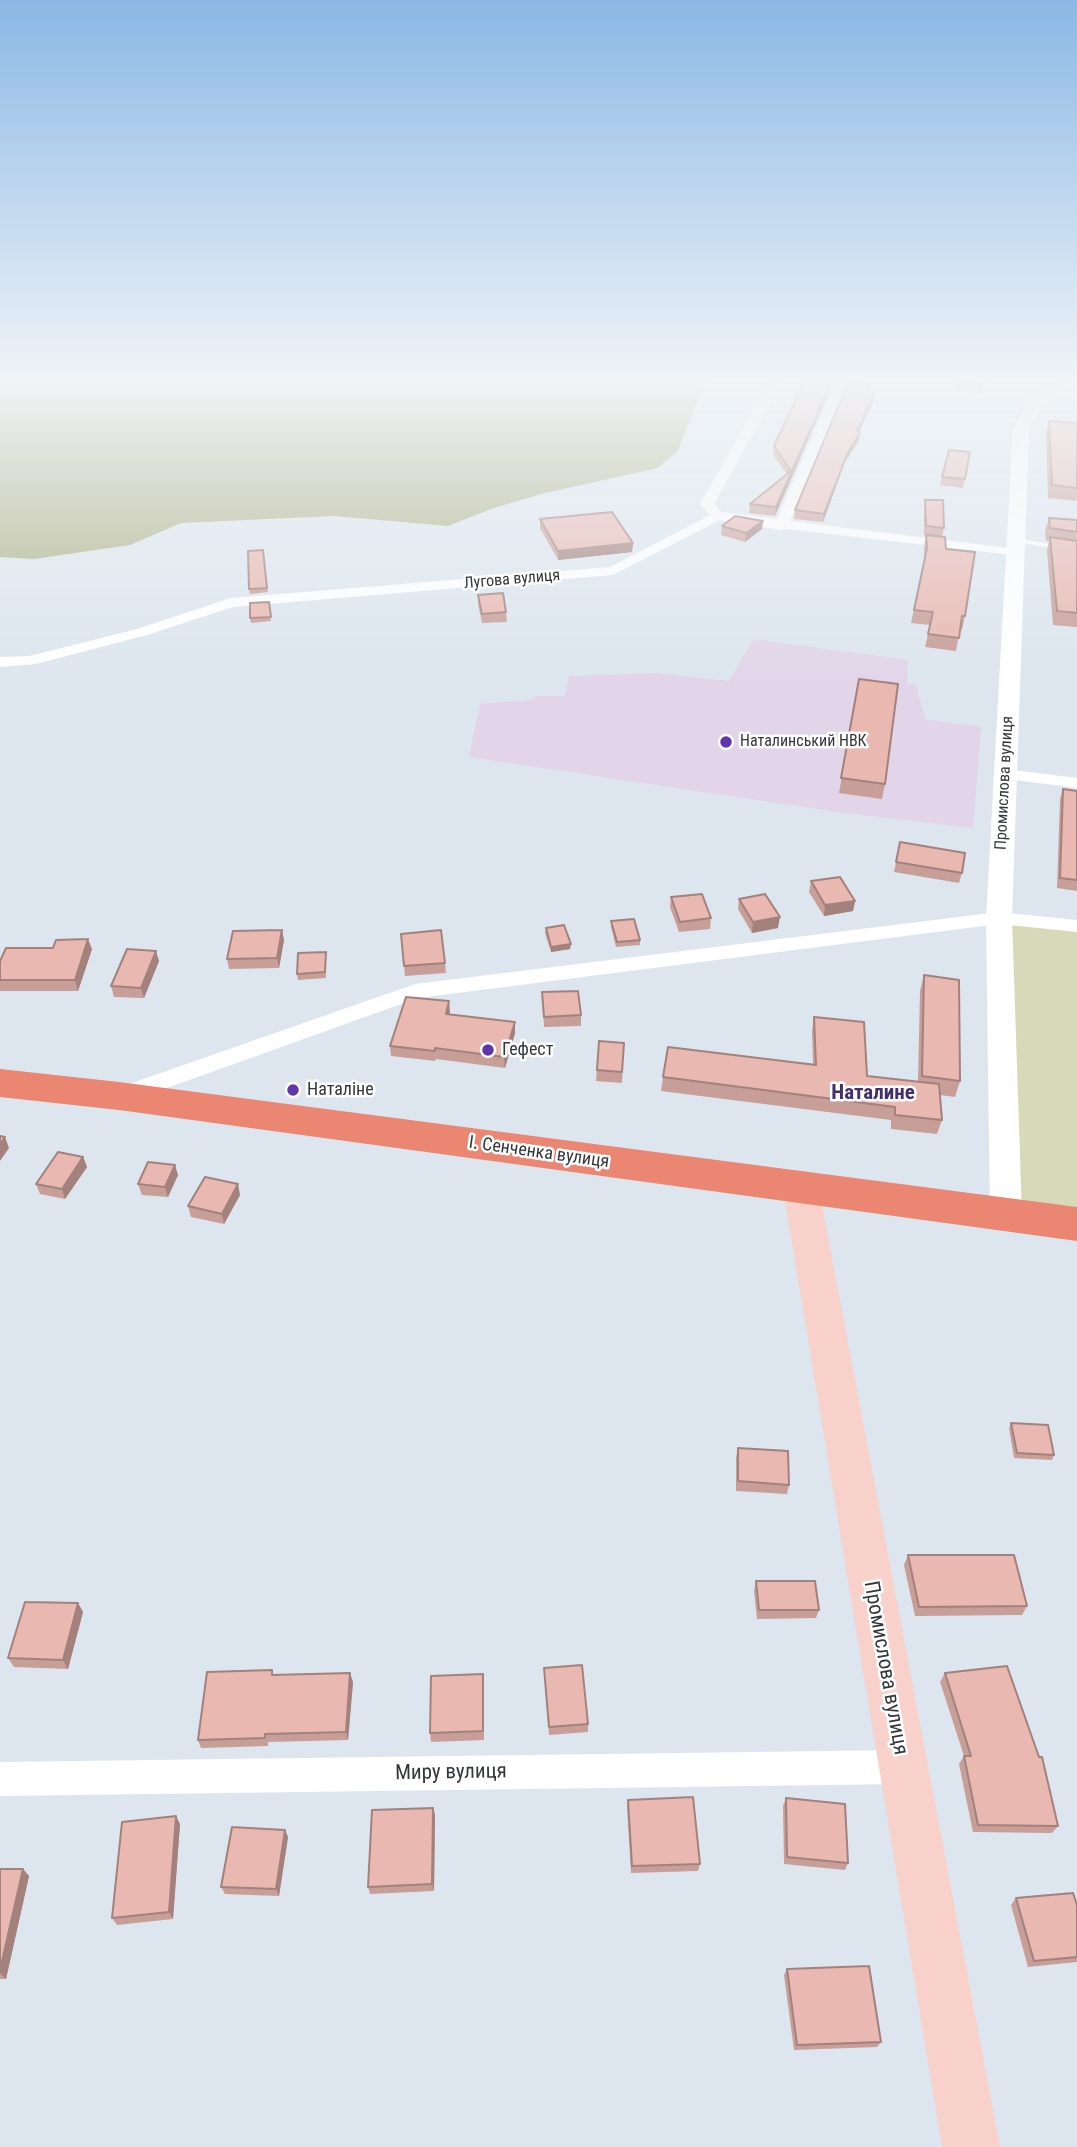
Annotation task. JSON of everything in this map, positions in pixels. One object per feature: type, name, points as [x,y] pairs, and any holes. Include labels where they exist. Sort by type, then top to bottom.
[{"type":"highway","name":"І. Сенченка вулиця","points":[[0,1083],[119,1096],[1077,1224]]},
{"type":"main road","name":"Промислова вулиця","points":[[801,1189],[971,2147]]},
{"type":"street","points":[[722,478],[707,504],[718,516],[781,526],[1017,546]]},
{"type":"street","points":[[781,526],[801,478]]},
{"type":"street","name":"Промислова вулиця","points":[[1006,1215],[999,918],[1019,478]]},
{"type":"street","name":"Лугова вулиця","points":[[0,662],[30,661],[142,632],[231,603],[613,571],[718,516]]},
{"type":"street","points":[[1005,774],[1077,783]]},
{"type":"street","points":[[119,1096],[415,991],[999,918],[1077,926]]},
{"type":"street","name":"Миру вулиця","points":[[0,1779],[903,1767]]},
{"type":"lane","points":[[1017,546],[1077,551]]},
{"type":"shaded area","name":"Наталинський НВК","points":[[753,639],[908,660],[907,683],[916,685],[925,719],[981,727],[973,828],[837,812],[469,757],[480,704],[532,700],[535,696],[565,696],[569,676],[656,673],[729,681]]},
{"type":"green space","points":[[0,478],[612,478],[545,493],[494,508],[448,526],[334,516],[181,523],[130,545],[34,559],[0,557]]},
{"type":"green space","points":[[999,918],[1077,926],[1077,1224],[1006,1215]]},
{"type":"building","points":[[782,478],[789,478],[776,507],[750,504]]},
{"type":"building","points":[[808,478],[838,478],[824,514],[795,510]]},
{"type":"building","points":[[1052,478],[1077,478],[1077,488],[1052,485]]},
{"type":"building","points":[[925,500],[943,500],[944,528],[926,526]]},
{"type":"building","points":[[612,512],[633,543],[558,551],[540,519]]},
{"type":"building","points":[[735,516],[763,521],[746,533],[722,526]]},
{"type":"building","points":[[1049,518],[1077,520],[1077,532],[1050,528]]},
{"type":"building","points":[[926,535],[945,537],[946,549],[975,552],[959,638],[928,634],[933,612],[914,610],[927,548]]},
{"type":"building","points":[[1050,537],[1077,541],[1077,613],[1057,611]]},
{"type":"building","points":[[263,550],[267,588],[249,589],[248,551]]},
{"type":"building","points":[[503,593],[506,612],[482,614],[478,595]]},
{"type":"building","points":[[269,602],[271,617],[250,618],[250,603]]},
{"type":"building","points":[[859,679],[898,684],[885,784],[841,778]]},
{"type":"building","points":[[1063,789],[1077,791],[1077,880],[1060,878]]},
{"type":"building","points":[[900,842],[965,853],[962,873],[896,862]]},
{"type":"building","points":[[840,877],[855,901],[825,905],[811,881]]},
{"type":"building","points":[[702,894],[711,918],[680,922],[671,897]]},
{"type":"building","points":[[765,894],[780,917],[753,922],[739,899]]},
{"type":"building","points":[[634,919],[640,940],[617,942],[611,921]]},
{"type":"building","points":[[564,925],[571,944],[551,947],[546,928]]},
{"type":"building","points":[[282,930],[277,958],[227,959],[233,931]]},
{"type":"building","points":[[441,930],[445,963],[404,966],[401,934]]},
{"type":"building","points":[[88,939],[75,980],[0,980],[0,961],[6,948],[53,948],[56,940]]},
{"type":"building","points":[[127,949],[156,951],[141,988],[111,986]]},
{"type":"building","points":[[326,952],[325,972],[297,974],[298,953]]},
{"type":"building","points":[[924,975],[959,980],[960,1081],[922,1076]]},
{"type":"building","points":[[578,991],[581,1015],[544,1017],[542,992]]},
{"type":"building","points":[[406,997],[449,1001],[446,1014],[515,1022],[504,1057],[435,1048],[435,1051],[390,1046]]},
{"type":"building","points":[[814,1017],[864,1022],[867,1076],[939,1084],[942,1120],[895,1115],[895,1107],[663,1077],[668,1047],[816,1065]]},
{"type":"building","points":[[599,1041],[624,1043],[622,1072],[597,1070]]},
{"type":"building","points":[[58,1152],[83,1157],[62,1189],[36,1184]]},
{"type":"building","points":[[148,1162],[175,1165],[165,1187],[138,1184]]},
{"type":"building","points":[[205,1177],[238,1184],[222,1214],[188,1206]]},
{"type":"building","points":[[1011,1423],[1048,1425],[1054,1455],[1017,1453]]},
{"type":"building","points":[[738,1448],[788,1451],[789,1485],[738,1481]]},
{"type":"building","points":[[908,1555],[1014,1555],[1027,1606],[919,1607]]},
{"type":"building","points":[[756,1581],[815,1581],[819,1610],[759,1610]]},
{"type":"building","points":[[25,1602],[78,1603],[63,1660],[8,1658]]},
{"type":"building","points":[[582,1665],[588,1724],[549,1727],[544,1668]]},
{"type":"building","points":[[1007,1666],[1039,1757],[1042,1757],[1058,1826],[978,1825],[964,1756],[971,1756],[945,1673]]},
{"type":"building","points":[[272,1670],[272,1675],[350,1673],[346,1732],[265,1734],[265,1738],[198,1740],[207,1672]]},
{"type":"building","points":[[483,1674],[483,1731],[430,1733],[431,1676]]},
{"type":"building","points":[[693,1797],[700,1864],[632,1866],[628,1800]]},
{"type":"building","points":[[786,1798],[845,1804],[848,1863],[787,1857]]},
{"type":"building","points":[[433,1808],[432,1884],[368,1887],[372,1810]]},
{"type":"building","points":[[176,1816],[169,1912],[112,1918],[122,1822]]},
{"type":"building","points":[[232,1827],[285,1830],[276,1889],[221,1887]]},
{"type":"building","points":[[0,1869],[23,1869],[0,1970]]},
{"type":"building","points":[[1073,1893],[1077,1905],[1077,1957],[1034,1961],[1016,1898]]},
{"type":"building","points":[[869,1966],[881,2042],[797,2045],[787,1969]]},
{"type":"place","name":"Наталинський НВК","points":[[726,742]]},
{"type":"place","name":"Гефест","points":[[488,1050]]},
{"type":"place","name":"Наталіне","points":[[293,1090]]},
{"type":"district","name":"Наталине","points":[[873,1094]]}]
